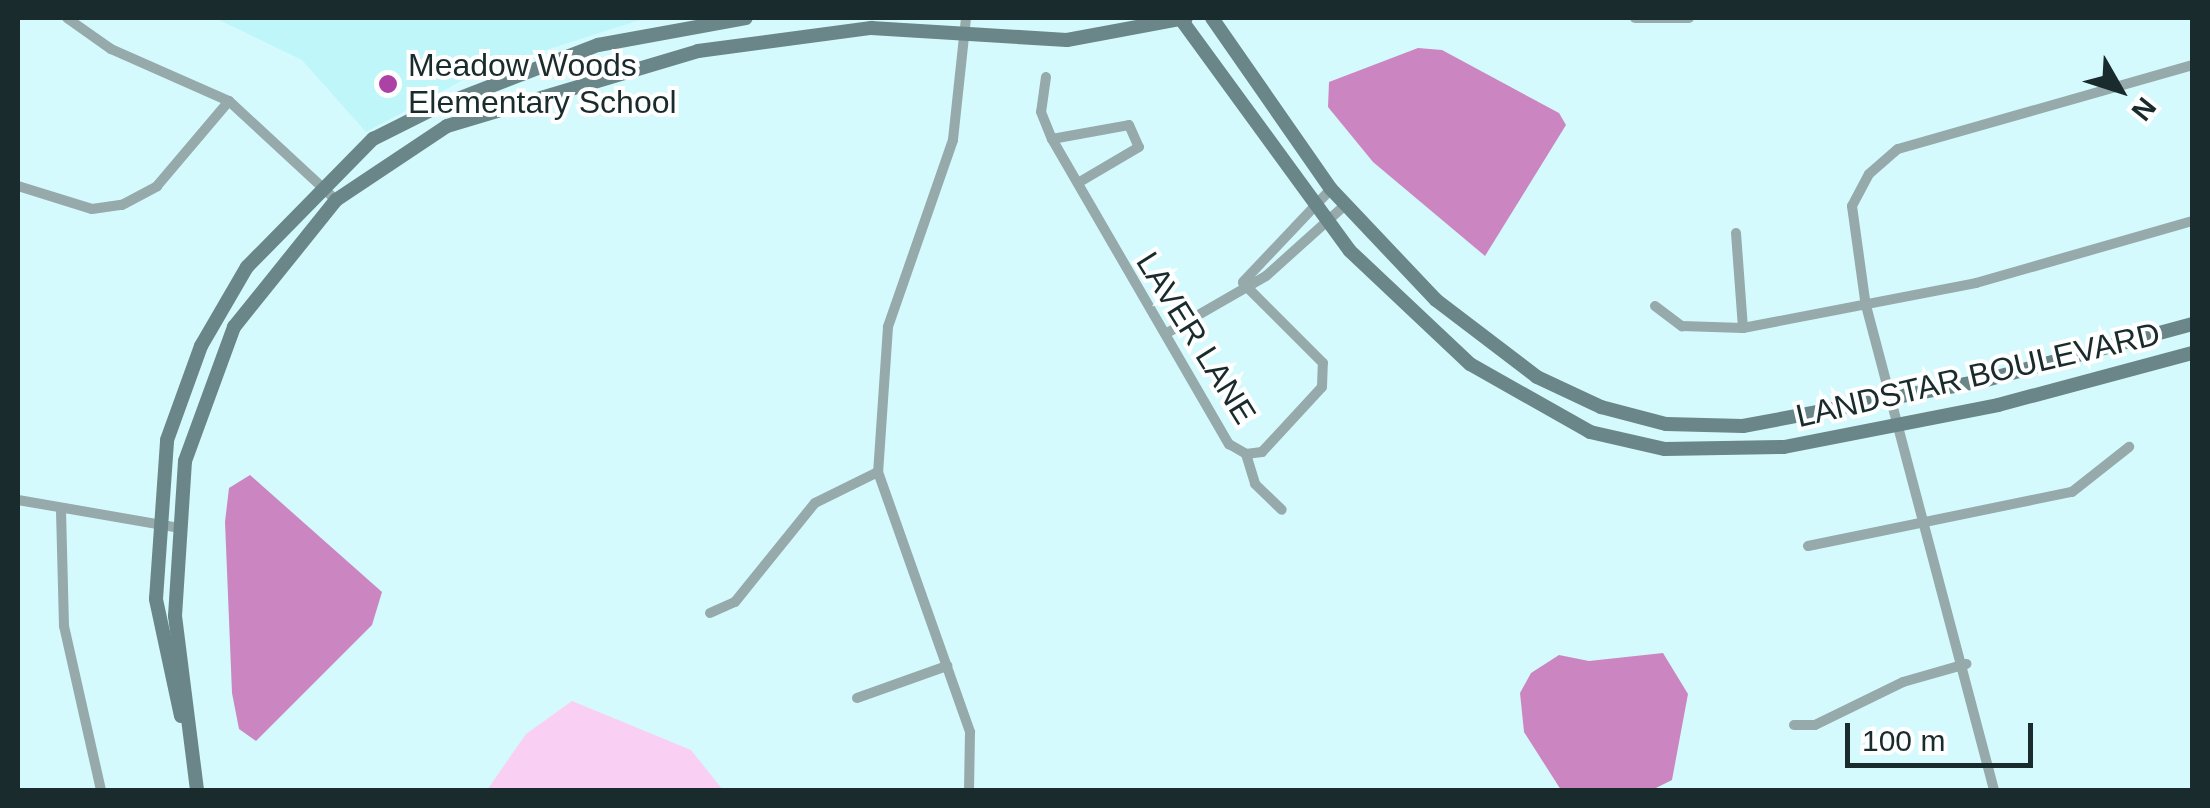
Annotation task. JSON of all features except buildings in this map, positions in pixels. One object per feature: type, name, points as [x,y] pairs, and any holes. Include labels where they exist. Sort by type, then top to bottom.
[{"type":"street","points":[[67,18],[111,49],[229,102],[336,200]]},
{"type":"street","points":[[196,764],[156,599],[156,521],[168,440],[201,346],[246,267],[320,185],[373,140],[513,73],[598,45],[746,18]]},
{"type":"street","points":[[198,790],[174,616],[175,527],[194,428],[234,327],[318,216],[336,200],[447,126],[620,68],[796,32],[965,25],[1068,40],[1182,18]]},
{"type":"street","name":"LANDSTAR BOULEVARD","points":[[1182,18],[1325,223],[1470,364],[1590,432],[1666,449],[1738,451],[1899,425],[2192,353]]},
{"type":"street","name":"LANDSTAR BOULEVARD","points":[[1212,18],[1345,205],[1486,342],[1601,407],[1666,424],[1743,426],[1892,400],[2192,324]]},
{"type":"street","points":[[1634,18],[1689,18]]},
{"type":"street","points":[[965,25],[952,140],[888,327],[878,472],[970,732],[969,790]]},
{"type":"street","points":[[1994,790],[1929,519],[1866,307],[1852,206],[1868,174],[1898,149],[2192,64]]},
{"type":"street","name":"LAVER LANE","points":[[1046,76],[1041,112],[1052,138],[1168,332],[1229,444],[1246,454],[1262,452],[1322,388],[1324,364],[1242,283]]},
{"type":"street","points":[[18,186],[92,209],[122,204],[157,186],[229,102]]},
{"type":"street","points":[[1052,138],[1129,125],[1140,147],[1078,182]]},
{"type":"street","points":[[318,216],[320,185]]},
{"type":"street","points":[[1168,332],[1242,283],[1310,206],[1331,189]]},
{"type":"street","points":[[1242,283],[1266,276],[1345,205]]},
{"type":"street","points":[[1655,306],[1682,326],[1742,328],[1866,307],[2192,222]]},
{"type":"street","points":[[1736,233],[1742,328]]},
{"type":"street","points":[[1808,546],[2072,492],[2129,447]]},
{"type":"street","points":[[1246,454],[1255,484],[1282,510]]},
{"type":"street","points":[[710,613],[735,602],[815,503],[878,472]]},
{"type":"street","points":[[18,500],[61,511],[156,521],[175,527]]},
{"type":"street","points":[[61,511],[64,626],[102,790]]},
{"type":"street","points":[[1794,725],[1815,725],[1903,682],[1966,664]]},
{"type":"street","points":[[858,698],[947,666]]},
{"type":"shaded area","name":"Meadow Woods Elementary School","points":[[215,18],[646,18],[478,72],[366,132],[302,60]]},
{"type":"shaded area","points":[[1418,48],[1442,50],[1559,113],[1566,125],[1485,256],[1373,162],[1328,107],[1329,82]]},
{"type":"shaded area","points":[[250,475],[382,592],[372,625],[256,741],[239,729],[232,693],[225,522],[229,488]]},
{"type":"shaded area","points":[[1663,653],[1688,694],[1672,780],[1652,790],[1561,790],[1524,732],[1520,693],[1531,673],[1559,655],[1589,661]]},
{"type":"shaded area","points":[[572,701],[691,750],[723,790],[487,790],[526,734]]},
{"type":"place","name":"Meadow Woods Elementary School","points":[[388,84]]}]
